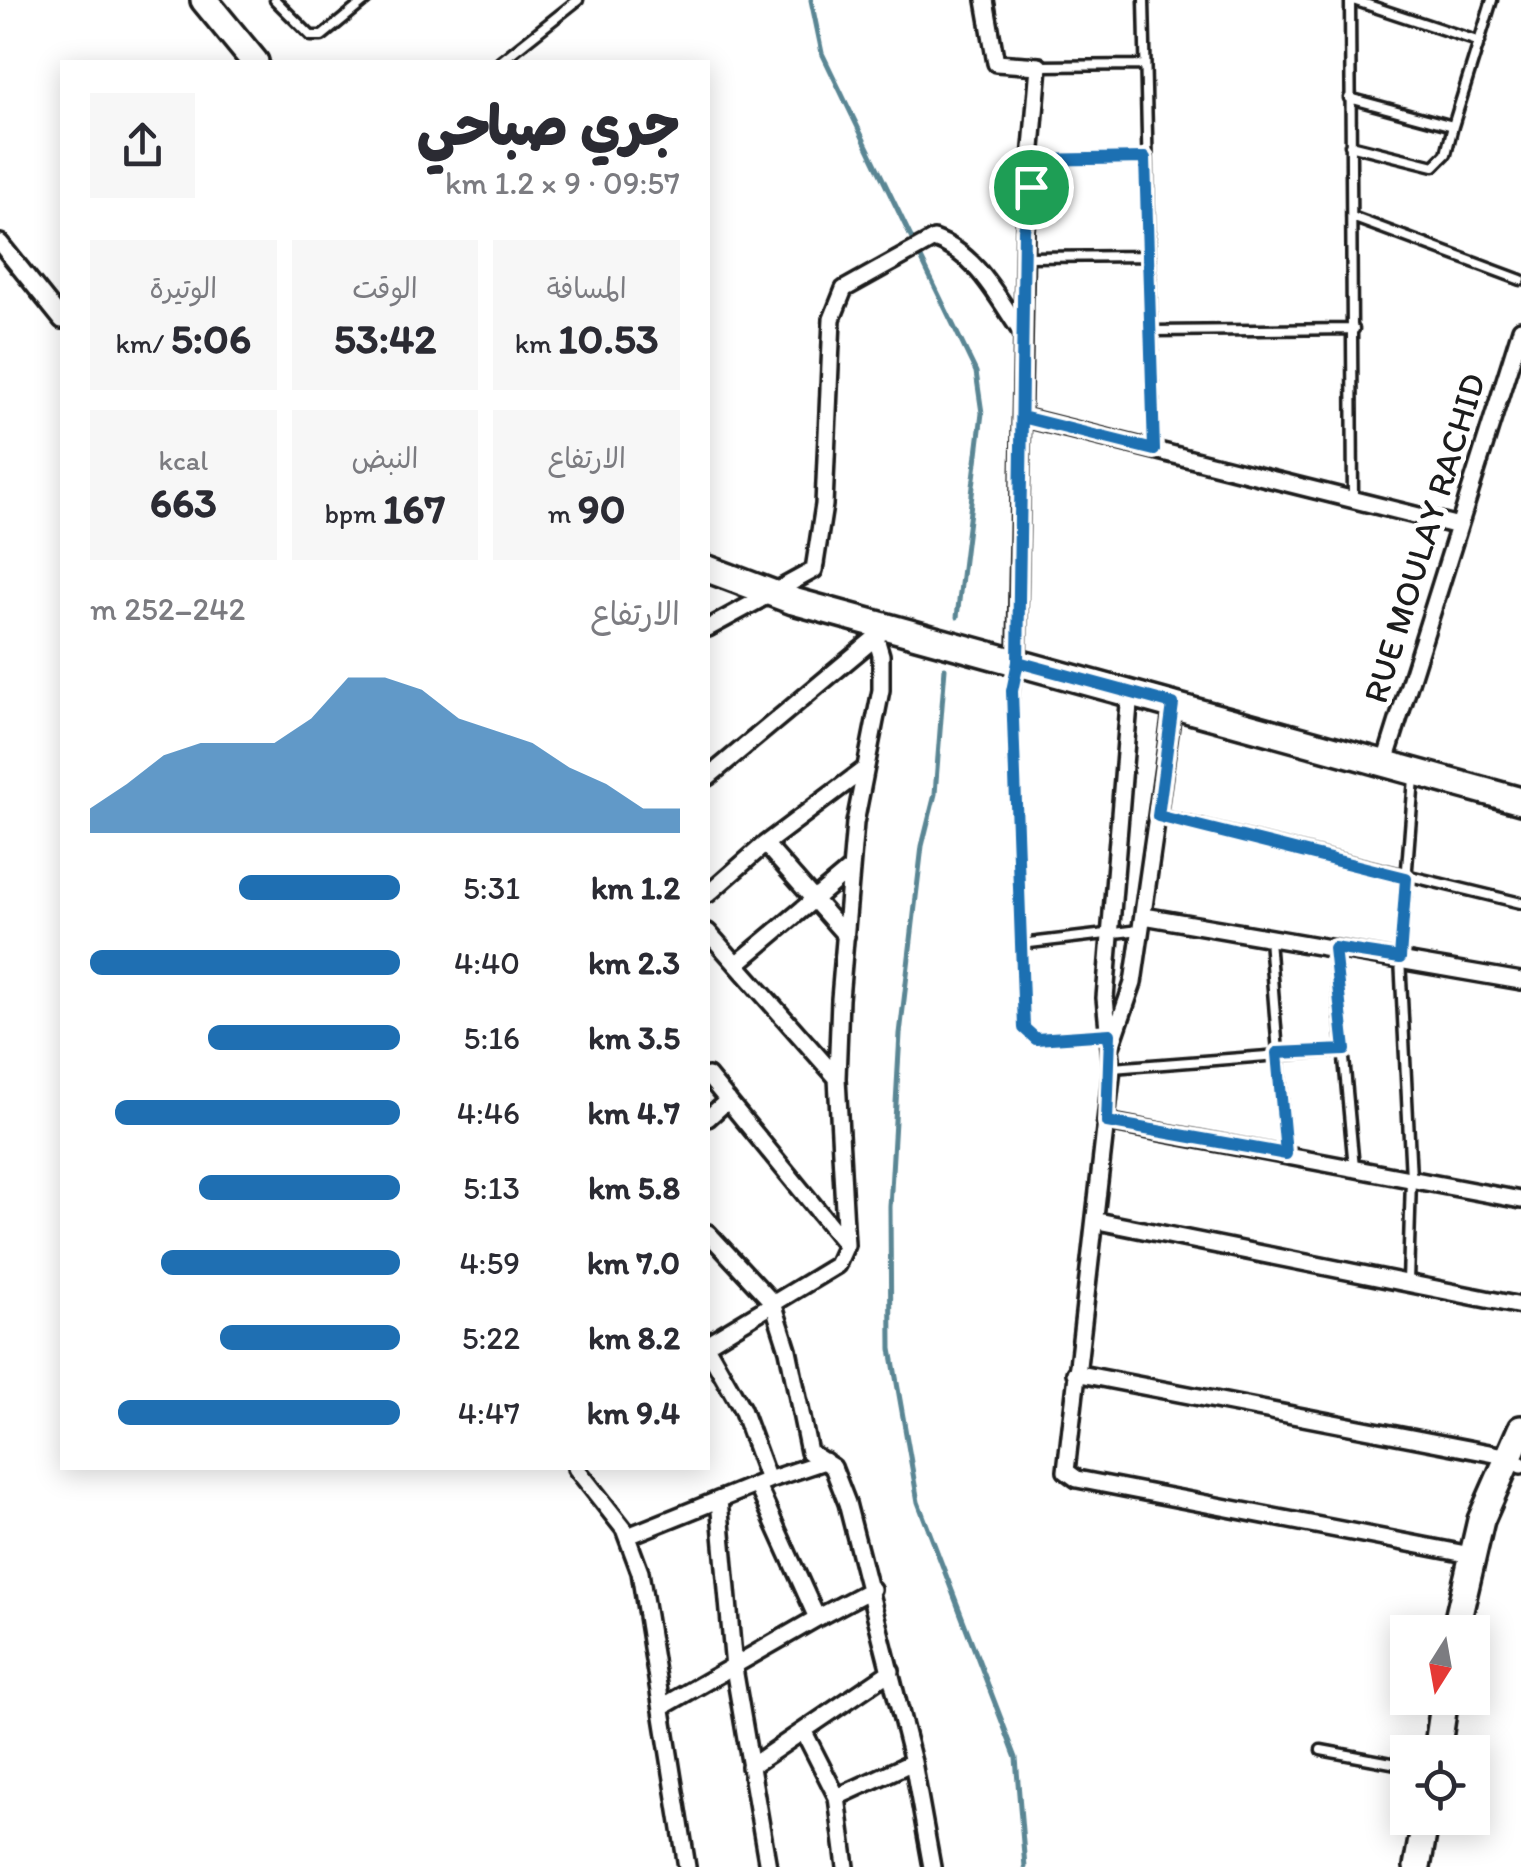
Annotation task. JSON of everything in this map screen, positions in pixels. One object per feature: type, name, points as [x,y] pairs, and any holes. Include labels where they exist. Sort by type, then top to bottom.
[{"type":"main road","points":[[204,0],[253,60]]},
{"type":"main road","points":[[710,569],[882,632],[1018,662],[1521,802]]},
{"type":"main road","points":[[1458,1615],[1470,1554],[1513,1460],[1521,1428]]},
{"type":"main road","points":[[1418,1867],[1423,1835]]},
{"type":"street","points":[[984,0],[996,63],[1039,66],[1024,257],[1018,662]]},
{"type":"street","points":[[710,627],[814,570],[824,505],[832,319],[844,289],[934,239],[952,246],[976,266],[1022,334]]},
{"type":"street","points":[[0,243],[60,318]]},
{"type":"street","name":"RUE MOULAY RACHID","points":[[1384,765],[1521,329]]},
{"type":"street","points":[[1022,417],[1459,526]]},
{"type":"street","points":[[710,1345],[837,1264],[846,1245],[836,1078],[849,870],[862,771],[881,690],[882,632]]},
{"type":"street","points":[[710,775],[882,632]]},
{"type":"street","points":[[1130,692],[1104,998],[1112,1037],[1112,1068],[1098,1221],[1066,1446],[1069,1476],[1470,1554]]},
{"type":"street","points":[[1112,1037],[1128,1002],[1143,923],[1173,704]]},
{"type":"street","points":[[710,892],[765,844],[862,771]]},
{"type":"street","points":[[765,844],[846,936]]},
{"type":"street","points":[[736,964],[849,870]]},
{"type":"street","points":[[1143,923],[1268,935],[1521,982]]},
{"type":"street","points":[[710,934],[836,1078]]},
{"type":"street","points":[[710,1078],[846,1245]]},
{"type":"street","points":[[710,1116],[728,1100]]},
{"type":"street","points":[[1107,1122],[1521,1200]]},
{"type":"street","points":[[1098,1221],[1521,1306]]},
{"type":"street","points":[[710,1236],[773,1303],[788,1350],[808,1452],[838,1474],[892,1671],[932,1867]]},
{"type":"street","points":[[710,1261],[724,1253]]},
{"type":"street","points":[[710,1350],[742,1409],[762,1483],[816,1618]]},
{"type":"street","points":[[1075,1373],[1513,1460]]},
{"type":"street","points":[[628,1536],[825,1461]]},
{"type":"street","points":[[578,1470],[628,1536],[647,1604],[687,1867]]},
{"type":"street","points":[[719,1500],[734,1668],[768,1867]]},
{"type":"street","points":[[662,1707],[872,1590]]},
{"type":"street","points":[[750,1767],[892,1671]]},
{"type":"street","points":[[804,1734],[837,1796],[846,1867]]},
{"type":"street","points":[[837,1796],[913,1762]]},
{"type":"lane","points":[[275,0],[311,36],[322,36],[366,0]]},
{"type":"lane","points":[[503,60],[578,0]]},
{"type":"lane","points":[[1144,0],[1142,65],[1154,450]]},
{"type":"lane","points":[[1353,500],[1354,329],[1348,98],[1352,0],[1480,42]]},
{"type":"lane","points":[[1350,145],[1434,166],[1446,154],[1492,0]]},
{"type":"lane","points":[[1039,66],[1142,65]]},
{"type":"lane","points":[[1348,98],[1453,126]]},
{"type":"lane","points":[[1034,160],[1145,158]]},
{"type":"lane","points":[[1352,218],[1521,280]]},
{"type":"lane","points":[[1024,257],[1150,256]]},
{"type":"lane","points":[[1152,331],[1354,329]]},
{"type":"lane","points":[[1018,662],[1012,707],[1026,1034],[1036,1039],[1112,1037]]},
{"type":"lane","points":[[1408,1282],[1411,1178],[1400,958],[1414,774]]},
{"type":"lane","points":[[1158,816],[1521,903]]},
{"type":"lane","points":[[1020,944],[1109,935],[1143,923]]},
{"type":"lane","points":[[1268,935],[1286,1154]]},
{"type":"lane","points":[[1334,948],[1354,1168]]},
{"type":"lane","points":[[1112,1068],[1345,1050]]},
{"type":"lane","points":[[1321,1750],[1390,1763]]},
{"type":"waterway","points":[[811,0],[822,53],[976,372],[982,413],[957,617]]},
{"type":"waterway","points":[[945,668],[935,794],[922,846],[900,1034],[890,1207],[891,1349],[918,1502],[1016,1758],[1025,1867]]},
{"type":"route","points":[[1031,187],[1024,230],[1018,662],[1012,691],[1024,1028],[1030,1038],[1036,1039],[1110,1034],[1112,1068],[1107,1122],[1286,1154],[1277,1053],[1345,1050],[1334,948],[1400,958],[1406,878],[1158,816],[1173,704],[1018,662],[1022,417],[1154,450],[1145,158],[1034,160],[1031,187]]}]
